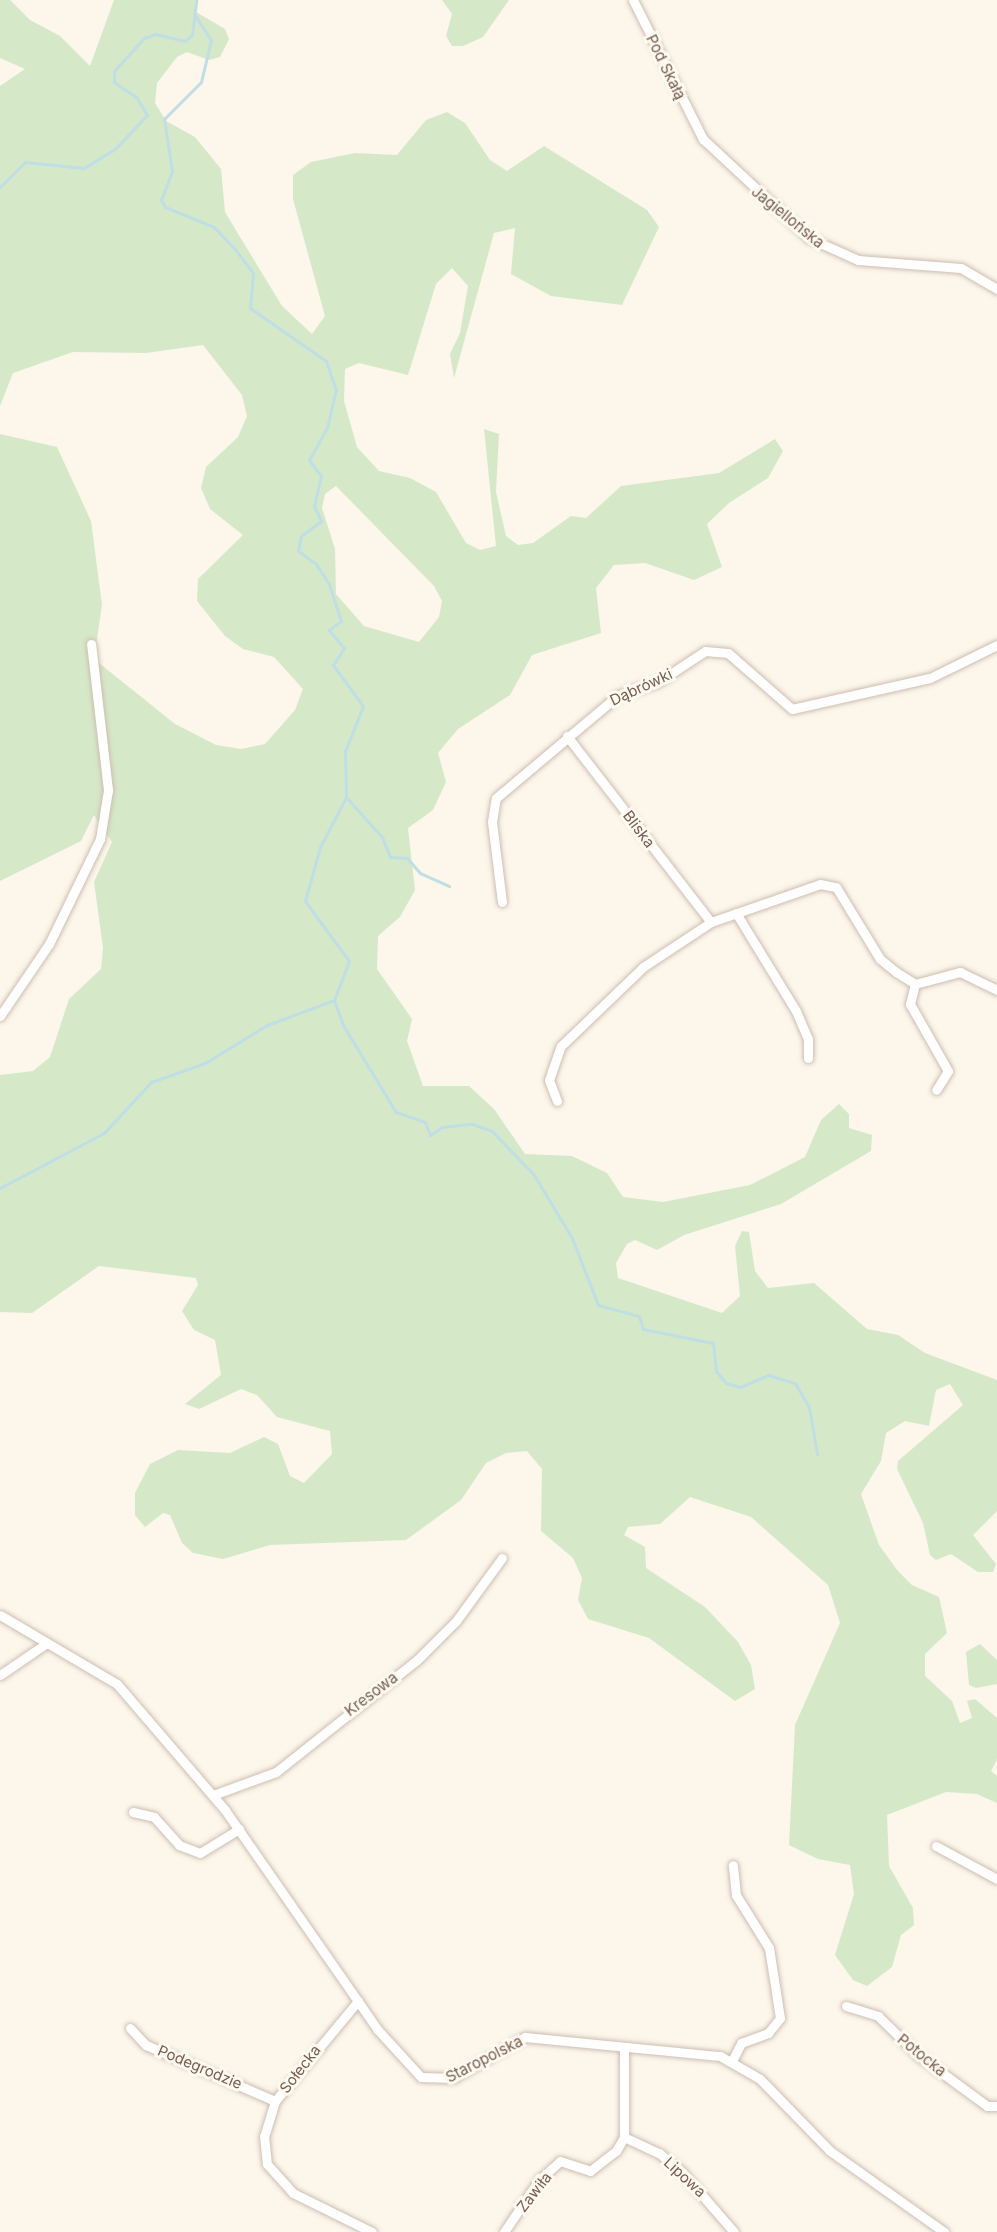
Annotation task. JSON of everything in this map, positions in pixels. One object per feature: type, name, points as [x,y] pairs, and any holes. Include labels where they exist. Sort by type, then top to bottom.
[{"type":"street","name":"Pod Skałą","points":[[633,0],[699,134]]},
{"type":"street","name":"Jagiellońska","points":[[699,134],[733,172],[834,253],[858,260],[961,268],[997,289]]},
{"type":"street","points":[[0,1016],[49,944],[100,839],[108,790],[91,644]]},
{"type":"street","name":"Dąbrówki","points":[[502,902],[492,822],[496,798],[617,696],[658,682],[705,651],[728,653],[792,709],[930,678],[997,645]]},
{"type":"street","name":"Bliska","points":[[567,736],[711,922]]},
{"type":"street","points":[[556,1101],[549,1080],[561,1046],[643,967],[711,922],[820,884],[836,887],[880,959],[915,984]]},
{"type":"street","points":[[736,912],[796,1011],[808,1039],[808,1058]]},
{"type":"street","points":[[915,984],[960,972],[997,990]]},
{"type":"street","points":[[915,984],[910,1005],[948,1071],[936,1089]]},
{"type":"street","name":"Kresowa","points":[[213,1796],[276,1772],[417,1660],[456,1621],[502,1558]]},
{"type":"street","name":"Staropolska","points":[[0,1615],[44,1645],[92,1665],[117,1684],[239,1829],[358,2001],[398,2055],[421,2077],[437,2082],[453,2078],[525,2037],[732,2061],[760,2079],[830,2151],[944,2232]]},
{"type":"street","points":[[0,1675],[44,1645]]},
{"type":"street","points":[[133,1812],[154,1817],[179,1845],[200,1853],[239,1829]]},
{"type":"street","points":[[936,1846],[997,1879]]},
{"type":"street","points":[[732,2061],[741,2043],[768,2033],[780,2018],[769,1948],[736,1895],[733,1865]]},
{"type":"street","name":"Sołecka","points":[[358,2001],[275,2101],[264,2136],[267,2164],[293,2193],[372,2232]]},
{"type":"street","name":"Potocka","points":[[846,2006],[878,2016],[919,2056],[987,2106],[997,2106]]},
{"type":"street","name":"Podegrodzie","points":[[130,2028],[146,2045],[275,2101]]},
{"type":"street","points":[[624,2049],[624,2137]]},
{"type":"street","name":"Zawiła","points":[[504,2232],[539,2180],[560,2161],[590,2171],[616,2151],[624,2137]]},
{"type":"street","name":"Lipowa","points":[[624,2137],[659,2152],[682,2172],[734,2232]]},
{"type":"green space","points":[[0,0],[10,0],[30,20],[60,36],[90,66],[114,0],[197,0],[196,12],[225,29],[229,39],[220,57],[209,60],[187,52],[177,57],[157,83],[155,103],[166,121],[195,137],[221,169],[225,212],[282,306],[312,334],[325,316],[293,199],[293,175],[311,162],[355,153],[397,155],[426,120],[447,112],[465,123],[490,160],[507,171],[544,146],[647,210],[659,227],[622,305],[551,296],[511,274],[515,228],[494,233],[454,378],[450,354],[460,333],[468,286],[452,268],[436,284],[408,375],[359,363],[345,369],[344,401],[357,447],[379,471],[410,478],[436,492],[466,543],[480,550],[496,546],[484,429],[499,434],[496,492],[506,536],[518,545],[533,543],[571,516],[586,518],[621,486],[719,473],[775,439],[783,451],[768,478],[729,503],[707,524],[722,567],[694,580],[645,563],[614,565],[596,588],[601,633],[532,655],[510,695],[458,729],[438,753],[446,782],[433,810],[408,828],[415,890],[400,917],[378,936],[377,969],[412,1019],[407,1041],[423,1086],[469,1086],[494,1109],[525,1154],[572,1156],[607,1173],[623,1197],[663,1202],[750,1185],[805,1157],[821,1120],[839,1104],[849,1114],[849,1128],[872,1135],[871,1151],[781,1204],[684,1235],[657,1250],[635,1240],[627,1244],[616,1263],[618,1278],[722,1313],[740,1296],[735,1246],[742,1231],[749,1232],[755,1271],[768,1288],[814,1283],[867,1329],[898,1335],[925,1353],[997,1380],[997,1511],[973,1535],[996,1564],[993,1572],[978,1572],[951,1554],[936,1560],[930,1555],[923,1523],[897,1469],[898,1461],[963,1405],[950,1384],[936,1390],[929,1426],[905,1421],[886,1433],[881,1461],[861,1494],[879,1545],[897,1570],[912,1585],[939,1597],[947,1633],[925,1654],[925,1676],[952,1701],[960,1723],[972,1718],[967,1701],[975,1699],[997,1718],[997,1759],[991,1771],[997,1776],[997,1803],[977,1794],[946,1792],[887,1815],[889,1866],[913,1908],[914,1925],[901,1935],[892,1967],[867,1986],[853,1980],[835,1955],[854,1894],[850,1865],[818,1859],[789,1845],[795,1725],[840,1623],[828,1585],[751,1517],[690,1497],[660,1524],[628,1527],[624,1535],[645,1547],[646,1568],[705,1607],[738,1642],[751,1665],[755,1689],[735,1701],[649,1638],[588,1619],[578,1600],[582,1578],[573,1558],[541,1531],[542,1469],[527,1451],[506,1453],[486,1463],[461,1500],[406,1540],[270,1545],[223,1559],[193,1553],[182,1543],[170,1515],[163,1513],[145,1527],[135,1515],[135,1493],[150,1464],[178,1450],[230,1453],[264,1437],[278,1444],[290,1476],[304,1483],[332,1454],[330,1431],[277,1417],[257,1395],[241,1389],[199,1409],[185,1404],[221,1375],[215,1340],[194,1330],[182,1311],[198,1285],[196,1278],[99,1266],[32,1313],[0,1312],[0,1075],[33,1071],[50,1057],[69,999],[101,969],[103,948],[94,882],[112,842],[94,815],[81,841],[0,881],[0,434],[57,447],[91,521],[102,605],[94,659],[175,724],[216,745],[241,749],[265,744],[295,710],[303,689],[274,657],[243,649],[225,636],[197,601],[198,579],[243,535],[210,509],[201,488],[206,467],[238,437],[247,416],[242,395],[203,345],[146,353],[73,352],[13,373],[0,406],[0,86],[25,69],[0,58]],"holes":[[[336,486],[434,586],[442,601],[439,617],[419,642],[364,626],[336,594],[335,549],[322,508],[325,494]]]},
{"type":"green space","points":[[442,0],[509,0],[483,37],[463,46],[452,46],[446,36],[452,14]]},
{"type":"green space","points":[[980,1644],[997,1660],[997,1684],[976,1688],[969,1685],[966,1652]]},
{"type":"waterway","points":[[0,187],[25,162],[84,168],[115,149],[147,115],[136,97],[114,82],[114,71],[144,38],[155,34],[185,41],[192,35],[196,0]]},
{"type":"waterway","points":[[0,1188],[104,1133],[151,1082],[205,1063],[267,1025],[334,1000],[349,961],[305,901],[320,847],[346,797],[345,751],[363,706],[333,665],[344,648],[329,630],[341,621],[329,584],[316,564],[298,551],[301,536],[321,521],[314,506],[321,476],[309,460],[327,428],[336,390],[326,361],[250,308],[253,273],[234,248],[214,227],[165,207],[161,200],[172,171],[164,119],[201,82],[211,40],[196,17]]},
{"type":"waterway","points":[[346,797],[382,837],[390,857],[407,858],[420,873],[449,886]]},
{"type":"waterway","points":[[334,1001],[343,1025],[396,1112],[425,1122],[430,1135],[442,1127],[472,1124],[492,1131],[534,1175],[572,1238],[598,1305],[639,1316],[643,1329],[713,1343],[716,1371],[726,1383],[740,1387],[768,1375],[795,1383],[809,1407],[817,1454]]}]
